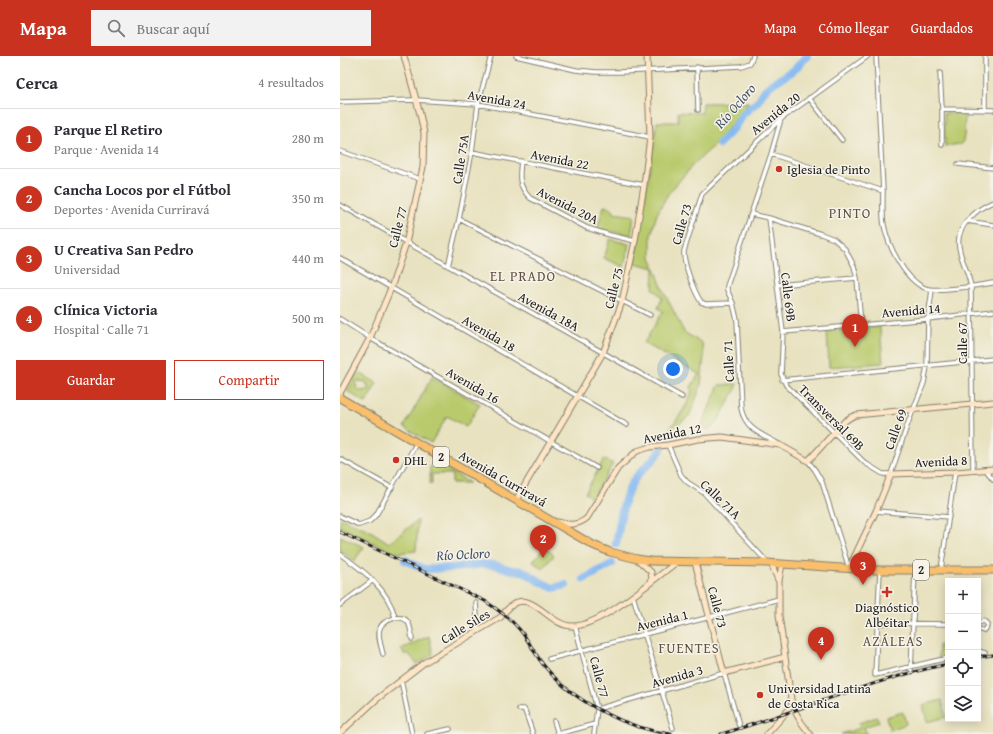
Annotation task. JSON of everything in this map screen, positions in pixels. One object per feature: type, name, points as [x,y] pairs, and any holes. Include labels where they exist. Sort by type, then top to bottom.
[{"type":"highway","name":"Avenida Curriravá","points":[[340,398],[556,522],[593,545],[610,552],[637,559]]},
{"type":"highway","name":"2","points":[[637,559],[676,562],[769,563],[880,570],[993,570]]},
{"type":"street","name":"Calle 77","points":[[340,393],[370,338],[391,288],[406,242],[420,179],[424,156],[424,133],[404,56]]},
{"type":"street","name":"Calle 75A","points":[[448,266],[472,152],[478,104],[491,56]]},
{"type":"street","points":[[516,56],[576,70],[620,72],[741,66],[750,63],[753,56]]},
{"type":"street","name":"Calle 75","points":[[516,500],[604,353],[622,302],[635,240],[650,137],[647,56]]},
{"type":"street","name":"Avenida 20","points":[[702,194],[781,119],[868,56]]},
{"type":"street","points":[[876,56],[884,226],[901,266],[908,275],[925,288],[932,290],[971,287],[993,283]]},
{"type":"street","points":[[985,56],[985,109]]},
{"type":"street","points":[[697,68],[698,110]]},
{"type":"street","points":[[940,73],[942,145]]},
{"type":"street","points":[[809,98],[842,140]]},
{"type":"street","name":"Avenida 24","points":[[340,102],[416,100],[478,104],[650,137]]},
{"type":"street","points":[[942,109],[993,110]]},
{"type":"street","name":"Calle 71","points":[[781,119],[771,154],[728,280],[727,290],[733,303],[737,320],[741,408],[744,419],[750,427],[808,461],[815,470],[822,482],[849,568]]},
{"type":"street","points":[[340,151],[420,179]]},
{"type":"street","name":"Avenida 22","points":[[472,152],[644,186]]},
{"type":"street","points":[[771,154],[883,191]]},
{"type":"street","name":"Avenida 20A","points":[[521,161],[519,180],[524,191],[530,198],[587,228],[610,235],[635,240]]},
{"type":"street","points":[[958,164],[993,168]]},
{"type":"street","name":"Calle 73","points":[[702,194],[684,251],[684,257],[699,299],[703,304],[733,303]]},
{"type":"street","points":[[967,221],[983,207],[993,202]]},
{"type":"street","name":"Avenida 18A","points":[[340,205],[682,397]]},
{"type":"street","points":[[751,214],[821,234],[834,239],[841,245],[850,256],[857,278],[861,325]]},
{"type":"street","name":"Calle 69B","points":[[769,218],[783,332],[782,380]]},
{"type":"street","points":[[459,219],[650,315]]},
{"type":"street","points":[[967,221],[993,225]]},
{"type":"street","name":"Calle 67","points":[[967,221],[960,233],[958,246],[969,276],[971,287],[972,470]]},
{"type":"street","name":"Avenida 18","points":[[340,258],[627,425]]},
{"type":"street","points":[[777,285],[857,278]]},
{"type":"street","name":"Calle 69","points":[[849,568],[876,511],[924,384],[927,366],[928,319],[932,290]]},
{"type":"street","name":"Avenida 14","points":[[783,332],[928,319],[993,311]]},
{"type":"street","name":"Avenida 16","points":[[340,319],[370,338],[597,468]]},
{"type":"street","points":[[782,380],[993,359]]},
{"type":"street","name":"Transversal 69B","points":[[782,380],[864,463],[883,474],[891,474]]},
{"type":"street","points":[[808,461],[845,421],[856,415],[993,402]]},
{"type":"street","name":"Avenida 12","points":[[556,522],[576,524],[583,522],[618,468],[637,451],[650,447],[714,437],[780,445]]},
{"type":"street","points":[[340,516],[359,525],[370,521],[376,515],[417,442]]},
{"type":"street","name":"Calle 71A","points":[[668,445],[681,475],[687,482],[704,493],[769,563]]},
{"type":"street","points":[[340,459],[392,488]]},
{"type":"street","points":[[985,469],[993,479]]},
{"type":"street","name":"Avenida 8","points":[[891,474],[993,469]]},
{"type":"street","points":[[941,570],[956,472]]},
{"type":"street","points":[[876,511],[949,516]]},
{"type":"street","points":[[340,554],[373,580],[391,604],[395,618]]},
{"type":"street","points":[[637,559],[651,572],[652,578],[650,582]]},
{"type":"street","points":[[575,626],[591,622],[603,616],[633,596],[676,562]]},
{"type":"street","name":"Calle 73","points":[[695,562],[739,726]]},
{"type":"street","points":[[769,563],[779,581]]},
{"type":"street","points":[[782,564],[779,581],[780,622],[792,706],[797,717],[810,734]]},
{"type":"street","points":[[880,570],[875,675],[945,659]]},
{"type":"street","points":[[912,672],[915,570]]},
{"type":"street","points":[[340,605],[373,580]]},
{"type":"street","points":[[633,596],[673,728]]},
{"type":"street","name":"Avenida 1","points":[[549,659],[779,599]]},
{"type":"street","name":"Calle Siles","points":[[340,733],[377,699],[425,662],[500,617],[511,605],[522,601],[534,604],[554,620],[564,625],[575,626]]},
{"type":"street","points":[[476,603],[478,631]]},
{"type":"street","points":[[383,654],[380,628],[382,625],[395,618],[404,618],[408,621],[412,639]]},
{"type":"street","points":[[981,622],[984,621],[987,626],[983,631],[981,630]]},
{"type":"street","points":[[878,623],[945,624]]},
{"type":"street","name":"Calle 77","points":[[575,626],[597,709],[594,734]]},
{"type":"street","points":[[981,652],[985,653]]},
{"type":"street","name":"Avenida 3","points":[[597,709],[785,657]]},
{"type":"street","points":[[401,680],[412,734]]},
{"type":"street","points":[[767,734],[792,706]]},
{"type":"street","points":[[519,709],[524,709],[526,711],[534,734]]},
{"type":"street","points":[[554,721],[558,734],[595,724]]},
{"type":"street","points":[[427,734],[450,729]]},
{"type":"green space","points":[[749,102],[717,143],[692,166],[668,194],[657,214],[651,235],[651,257],[663,290],[684,332],[702,343],[704,356],[701,385],[689,416],[665,435],[690,398],[691,387],[699,374],[644,343],[663,311],[658,308],[662,298],[653,288],[654,268],[635,263],[657,122],[678,122],[678,112],[702,113],[703,103]]},
{"type":"green space","points":[[944,113],[965,114],[962,144],[945,146]]},
{"type":"green space","points":[[604,206],[613,209],[614,213],[634,216],[631,235],[597,229]]},
{"type":"green space","points":[[610,239],[629,244],[624,267],[604,258]]},
{"type":"green space","points":[[880,327],[883,363],[829,367],[827,331]]},
{"type":"green space","points":[[358,372],[377,383],[366,403],[347,391]],"holes":[[[355,382],[366,382],[369,390],[358,391]]]},
{"type":"green space","points":[[432,377],[480,404],[466,427],[447,416],[431,443],[404,427]]},
{"type":"green space","points":[[737,384],[737,387],[716,424],[707,430],[702,424],[719,385]]},
{"type":"green space","points":[[604,459],[613,464],[592,498],[585,493]]},
{"type":"green space","points":[[434,461],[470,483],[452,483],[452,474],[432,474],[432,484],[430,484],[430,467]]},
{"type":"green space","points":[[340,518],[369,530],[389,543],[418,520],[416,551],[395,553],[340,527]]},
{"type":"green space","points":[[340,536],[364,547],[354,561],[340,550]]},
{"type":"green space","points":[[544,547],[554,555],[543,569],[533,562]]},
{"type":"green space","points":[[429,636],[433,654],[417,664],[408,653],[405,655],[401,649]]},
{"type":"green space","points":[[939,645],[945,645],[945,657],[939,658]]},
{"type":"green space","points":[[942,700],[945,717],[927,722],[923,705]]},
{"type":"green space","points":[[903,712],[906,724],[890,730],[886,717]]},
{"type":"green space","points":[[877,717],[879,722],[864,727],[867,734],[841,734],[860,728],[859,723]]},
{"type":"waterway","name":"Río Ocloro","points":[[719,144],[734,128],[743,114],[758,101],[764,91],[773,83],[793,71],[807,56]]},
{"type":"waterway","name":"Río Ocloro","points":[[616,544],[622,511],[630,487],[637,476],[661,449]]},
{"type":"waterway","name":"Río Ocloro","points":[[405,560],[424,569],[452,568],[483,564],[495,565],[512,570],[523,571],[553,588],[566,585]]},
{"type":"waterway","name":"Río Ocloro","points":[[584,579],[612,564]]},
{"type":"railway","points":[[340,532],[490,604],[504,614],[524,635],[542,664],[571,692],[587,703],[620,720],[654,731],[671,734]]},
{"type":"railway","points":[[981,657],[993,655]]},
{"type":"railway","points":[[721,734],[862,687],[945,665]]},
{"type":"place","name":"Iglesia de Pinto","points":[[779,169]]},
{"type":"place","name":"Parque El Retiro","points":[[855,347]]},
{"type":"place","name":"DHL","points":[[396,460]]},
{"type":"place","name":"Cancha Locos por el Fútbol","points":[[543,558]]},
{"type":"place","name":"U Creativa San Pedro","points":[[863,585]]},
{"type":"place","name":"Diagnóstico Albéitar","points":[[887,592]]},
{"type":"place","name":"Clínica Victoria","points":[[821,660]]},
{"type":"place","name":"Universidad Latina de Costa Rica","points":[[760,695]]},
{"type":"district","name":"PINTO","points":[[850,213]]},
{"type":"district","name":"EL PRADO","points":[[523,276]]},
{"type":"district","name":"AZÁLEAS","points":[[893,641]]},
{"type":"district","name":"FUENTES","points":[[689,648]]}]
